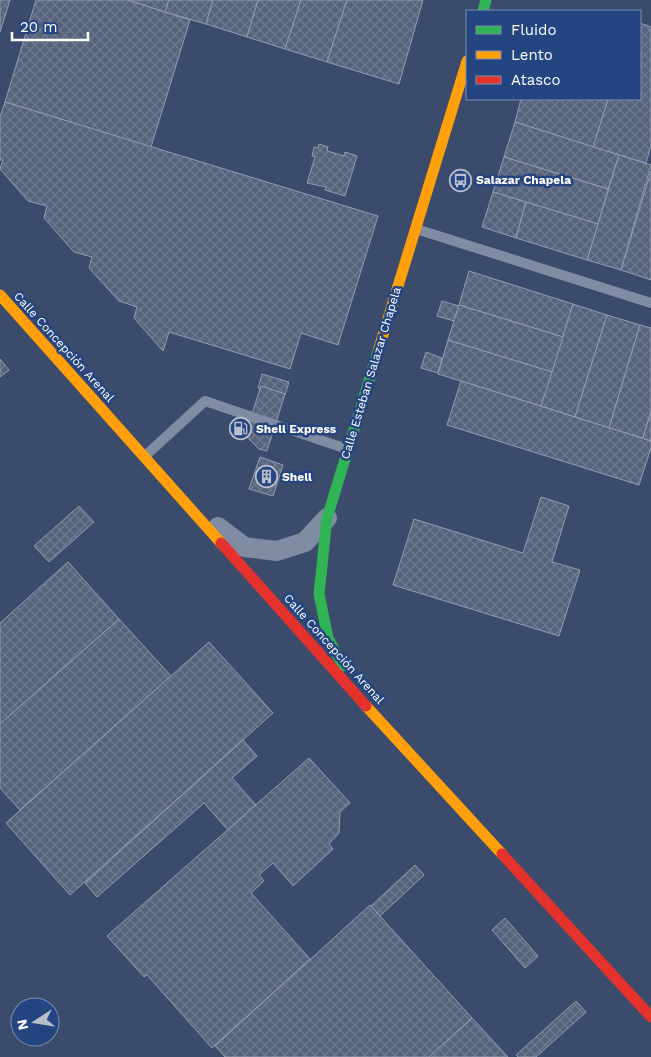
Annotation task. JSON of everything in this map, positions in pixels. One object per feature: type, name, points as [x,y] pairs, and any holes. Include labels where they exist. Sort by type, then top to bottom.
[{"type":"street","name":"Calle Esteban Salazar Chapela","points":[[361,700],[328,638],[319,594],[327,518],[466,64]]},
{"type":"street","name":"Calle Concepción Arenal","points":[[0,295],[361,700],[651,1017]]},
{"type":"street","name":"Calle Esteban Salazar Chapela","points":[[184,502],[244,547],[277,551],[305,542],[327,518]]},
{"type":"lane","points":[[415,228],[651,304]]},
{"type":"lane","points":[[144,457],[205,401],[348,449]]},
{"type":"building","points":[[0,0],[10,0],[0,32]]},
{"type":"building","points":[[36,0],[128,0],[190,20],[151,147],[5,102]]},
{"type":"building","points":[[128,0],[169,0],[165,12]]},
{"type":"building","points":[[169,0],[213,0],[206,24],[165,12]]},
{"type":"building","points":[[213,0],[258,0],[247,37],[206,24]]},
{"type":"building","points":[[258,0],[301,0],[285,49],[247,37]]},
{"type":"building","points":[[301,0],[347,0],[327,62],[285,49]]},
{"type":"building","points":[[347,0],[423,0],[399,84],[327,62]]},
{"type":"building","points":[[641,23],[651,27],[651,146],[646,163],[593,147],[608,100],[641,100]]},
{"type":"building","points":[[521,100],[608,100],[593,147],[515,122]]},
{"type":"building","points":[[5,102],[378,216],[338,345],[301,333],[290,369],[169,332],[163,351],[134,318],[137,307],[119,301],[89,268],[92,257],[74,252],[44,218],[47,206],[28,201],[0,169],[3,160],[0,160],[0,117]]},
{"type":"building","points":[[515,122],[619,155],[608,189],[504,157]]},
{"type":"building","points":[[319,144],[328,147],[327,151],[344,156],[345,152],[357,156],[345,196],[325,190],[326,187],[307,183],[315,157],[312,156],[314,147],[318,148]]},
{"type":"building","points":[[619,155],[651,165],[621,270],[587,260]]},
{"type":"building","points":[[504,157],[608,189],[598,224],[493,192]]},
{"type":"building","points":[[651,171],[651,280],[621,270]]},
{"type":"building","points":[[493,192],[526,202],[516,238],[482,227]]},
{"type":"building","points":[[526,202],[598,224],[587,260],[516,238]]},
{"type":"building","points":[[469,271],[573,304],[563,337],[459,305]]},
{"type":"building","points":[[442,301],[459,306],[454,321],[437,316]]},
{"type":"building","points":[[573,304],[607,315],[575,417],[541,406]]},
{"type":"building","points":[[459,305],[563,337],[552,372],[448,340]]},
{"type":"building","points":[[607,315],[640,325],[609,428],[575,417]]},
{"type":"building","points":[[640,325],[651,328],[651,411],[643,438],[609,428]]},
{"type":"building","points":[[448,340],[552,372],[541,406],[438,374]]},
{"type":"building","points":[[426,352],[442,358],[438,373],[421,368]]},
{"type":"building","points":[[0,359],[9,370],[0,377]]},
{"type":"building","points":[[262,374],[289,382],[285,395],[258,388]]},
{"type":"building","points":[[461,381],[651,441],[651,448],[639,485],[447,425]]},
{"type":"building","points":[[261,386],[285,394],[267,451],[259,449],[245,435]]},
{"type":"building","points":[[651,411],[651,441],[643,438]]},
{"type":"building","name":"Shell","points":[[260,457],[283,465],[273,496],[249,489]]},
{"type":"building","points":[[541,497],[569,506],[552,562],[580,570],[559,636],[393,585],[414,519],[523,553]]},
{"type":"building","points":[[79,506],[94,522],[49,562],[34,546]]},
{"type":"building","points":[[68,562],[119,619],[0,724],[0,623]]},
{"type":"building","points":[[119,619],[171,676],[20,810],[0,788],[0,724]]},
{"type":"building","points":[[209,642],[273,713],[70,895],[6,823]]},
{"type":"building","points":[[243,740],[257,756],[232,778],[256,805],[228,830],[204,803],[97,897],[85,883]]},
{"type":"building","points":[[309,758],[350,803],[340,812],[339,833],[329,844],[333,849],[293,886],[273,863],[259,875],[264,881],[251,893],[310,959],[212,1048],[147,975],[144,977],[107,936]]},
{"type":"building","points":[[415,865],[424,875],[380,916],[371,906]]},
{"type":"building","points":[[370,905],[472,1018],[429,1057],[225,1057],[215,1046]]},
{"type":"building","points":[[505,918],[538,956],[525,968],[492,930]]},
{"type":"building","points":[[576,1001],[586,1012],[536,1057],[518,1057],[516,1055]]},
{"type":"building","points":[[472,1018],[508,1057],[429,1057]]},
{"type":"traffic: fast","points":[[483,10],[486,0]]},
{"type":"traffic: fast","points":[[343,666],[328,638],[319,594],[327,518],[379,348]]},
{"type":"traffic: slow","points":[[379,348],[466,64]]},
{"type":"traffic: slow","points":[[0,295],[221,543]]},
{"type":"traffic: slow","points":[[366,706],[502,854]]},
{"type":"traffic: jam","points":[[221,543],[366,706]]},
{"type":"traffic: jam","points":[[502,854],[651,1017]]},
{"type":"place","name":"Salazar Chapela","points":[[460,180]]},
{"type":"place","name":"Shell Express","points":[[240,429]]},
{"type":"place","name":"Shell","points":[[266,477]]}]
